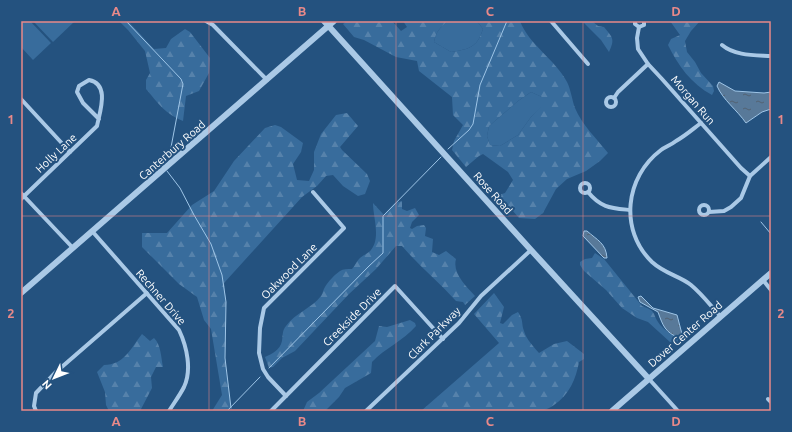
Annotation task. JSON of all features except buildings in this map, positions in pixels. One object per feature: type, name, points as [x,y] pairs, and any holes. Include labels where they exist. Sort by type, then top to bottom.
[{"type":"street","points":[[206,21],[213,25],[267,81]]},
{"type":"street","name":"Rose Road","points":[[324,21],[649,379]]},
{"type":"street","name":"Canterbury Road","points":[[21,293],[267,81],[334,21]]},
{"type":"street","points":[[551,21],[588,64]]},
{"type":"street","points":[[635,21],[635,24],[639,27],[644,25],[644,21]]},
{"type":"street","name":"Morgan Run","points":[[639,27],[637,38],[638,49],[648,64],[741,168],[750,176]]},
{"type":"street","points":[[722,45],[735,53],[771,56]]},
{"type":"street","points":[[614,98],[618,92],[648,64]]},
{"type":"street","name":"Holly Lane","points":[[22,196],[97,126],[99,119],[102,91],[100,86],[95,81],[89,80],[79,86],[77,92],[83,102],[99,119]]},
{"type":"street","points":[[21,99],[70,152]]},
{"type":"street","points":[[701,123],[681,138],[660,150],[644,167],[637,179],[631,196],[631,223],[636,238],[653,263],[665,272],[691,284],[720,316]]},
{"type":"street","points":[[709,212],[724,210],[731,207],[741,198],[750,176],[771,157]]},
{"type":"street","name":"Oakwood Lane","points":[[286,396],[263,370],[259,353],[260,328],[264,308],[344,228],[313,192]]},
{"type":"street","points":[[588,192],[595,200],[604,206],[630,210]]},
{"type":"street","points":[[22,196],[73,248]]},
{"type":"street","name":"Rechner Drive","points":[[92,231],[179,330],[184,340],[188,356],[187,377],[184,387],[169,411]]},
{"type":"street","name":"Clark Parkway","points":[[366,411],[443,339],[459,323],[481,296],[531,250]]},
{"type":"street","name":"Dover Center Road","points":[[612,411],[771,273]]},
{"type":"street","points":[[762,280],[771,290]]},
{"type":"street","name":"Creekside Drive","points":[[272,411],[395,286],[443,339]]},
{"type":"street","points":[[36,411],[34,406],[36,393],[56,372],[147,293]]},
{"type":"street","points":[[649,379],[678,411]]},
{"type":"green space","points":[[21,21],[30,21],[51,43],[33,60],[21,47]]},
{"type":"green space","points":[[33,21],[75,21],[53,42]]},
{"type":"green space","points":[[119,21],[128,21],[154,49],[166,48],[171,39],[185,29],[190,32],[210,58],[209,73],[199,91],[186,96],[183,121],[171,115],[146,89],[146,80],[150,73],[145,51]]},
{"type":"green space","points":[[347,21],[392,21],[401,31],[407,27],[403,21],[448,21],[439,30],[434,42],[451,52],[463,50],[475,44],[483,29],[477,21],[520,21],[529,37],[562,74],[567,82],[578,114],[608,153],[586,171],[567,179],[556,189],[543,213],[535,219],[519,218],[499,195],[505,193],[513,180],[508,172],[483,154],[466,167],[452,150],[454,141],[463,125],[453,115],[452,97],[419,71],[417,61],[396,57],[364,40],[354,37],[343,24]],"holes":[[[531,92],[542,97],[542,106],[531,117],[518,135],[500,146],[490,145],[487,136],[489,126]]]},
{"type":"green space","points":[[448,21],[477,21],[483,29],[475,44],[463,50],[451,52],[434,42],[439,30]]},
{"type":"green space","points":[[582,21],[592,21],[598,26],[604,27],[612,39],[609,52],[601,40]]},
{"type":"green space","points":[[670,21],[700,21],[685,41],[687,52],[701,73],[713,86],[714,91],[712,95],[704,91],[691,80],[681,67],[668,45],[671,39],[680,35]]},
{"type":"green space","points":[[531,92],[542,97],[543,106],[531,117],[518,135],[500,146],[490,145],[487,136],[489,126]]},
{"type":"green space","points":[[347,113],[358,126],[340,147],[367,174],[370,181],[365,194],[358,196],[343,186],[333,175],[326,176],[317,186],[302,197],[224,283],[226,302],[225,358],[231,408],[227,411],[212,411],[222,395],[211,329],[204,320],[197,297],[179,284],[142,247],[142,233],[167,233],[192,205],[214,191],[234,161],[265,128],[275,125],[281,127],[303,143],[301,152],[293,164],[297,180],[309,181],[314,170],[314,152],[321,134],[336,115]]},
{"type":"green space","points":[[402,201],[402,209],[407,211],[415,208],[419,215],[412,222],[410,228],[412,229],[417,226],[424,225],[426,228],[425,236],[433,239],[432,252],[439,255],[446,251],[456,259],[455,264],[458,274],[464,284],[475,296],[465,305],[463,302],[456,301],[402,246],[396,246],[376,269],[349,294],[295,351],[282,358],[273,367],[269,368],[265,357],[278,349],[282,341],[284,330],[290,321],[313,304],[321,296],[326,285],[336,274],[343,270],[352,269],[359,259],[373,247],[376,229],[373,203],[384,215],[395,203]]},
{"type":"green space","points":[[595,253],[604,259],[642,306],[653,312],[662,327],[679,338],[676,345],[670,342],[648,322],[637,318],[622,308],[606,290],[584,271],[580,265],[580,262],[585,259],[592,258]]},
{"type":"green space","points":[[494,293],[504,307],[500,323],[503,324],[512,315],[518,312],[526,337],[539,353],[554,344],[567,341],[584,354],[584,359],[579,362],[574,380],[568,391],[554,405],[542,411],[421,411],[499,343],[474,314]]},
{"type":"green space","points":[[410,320],[415,323],[416,326],[372,362],[371,373],[345,388],[339,397],[325,411],[303,411],[307,402],[319,393],[375,341],[379,326],[387,327]]},
{"type":"green space","points":[[142,334],[150,341],[154,338],[158,344],[163,367],[156,367],[151,377],[152,388],[140,411],[109,411],[106,405],[105,392],[97,372],[104,365],[117,362],[122,359]]},
{"type":"water","points":[[719,82],[735,91],[771,92],[771,109],[762,112],[746,123],[720,91],[717,86]]},
{"type":"water","points":[[584,231],[587,231],[603,245],[607,258],[604,258],[583,236]]},
{"type":"water","points":[[641,296],[653,308],[677,315],[682,334],[679,338],[665,328],[658,312],[640,302],[638,297]]},
{"type":"waterway","points":[[126,21],[181,79],[183,84],[169,158]]},
{"type":"waterway","points":[[448,149],[469,130],[473,124],[480,85],[507,21]]},
{"type":"waterway","points":[[269,368],[383,253],[383,216],[441,157]]},
{"type":"waterway","points":[[167,171],[180,188],[211,244],[222,275],[226,302],[225,358],[231,408]]},
{"type":"waterway","points":[[761,222],[771,234]]},
{"type":"waterway","points":[[227,411],[260,377]]}]
